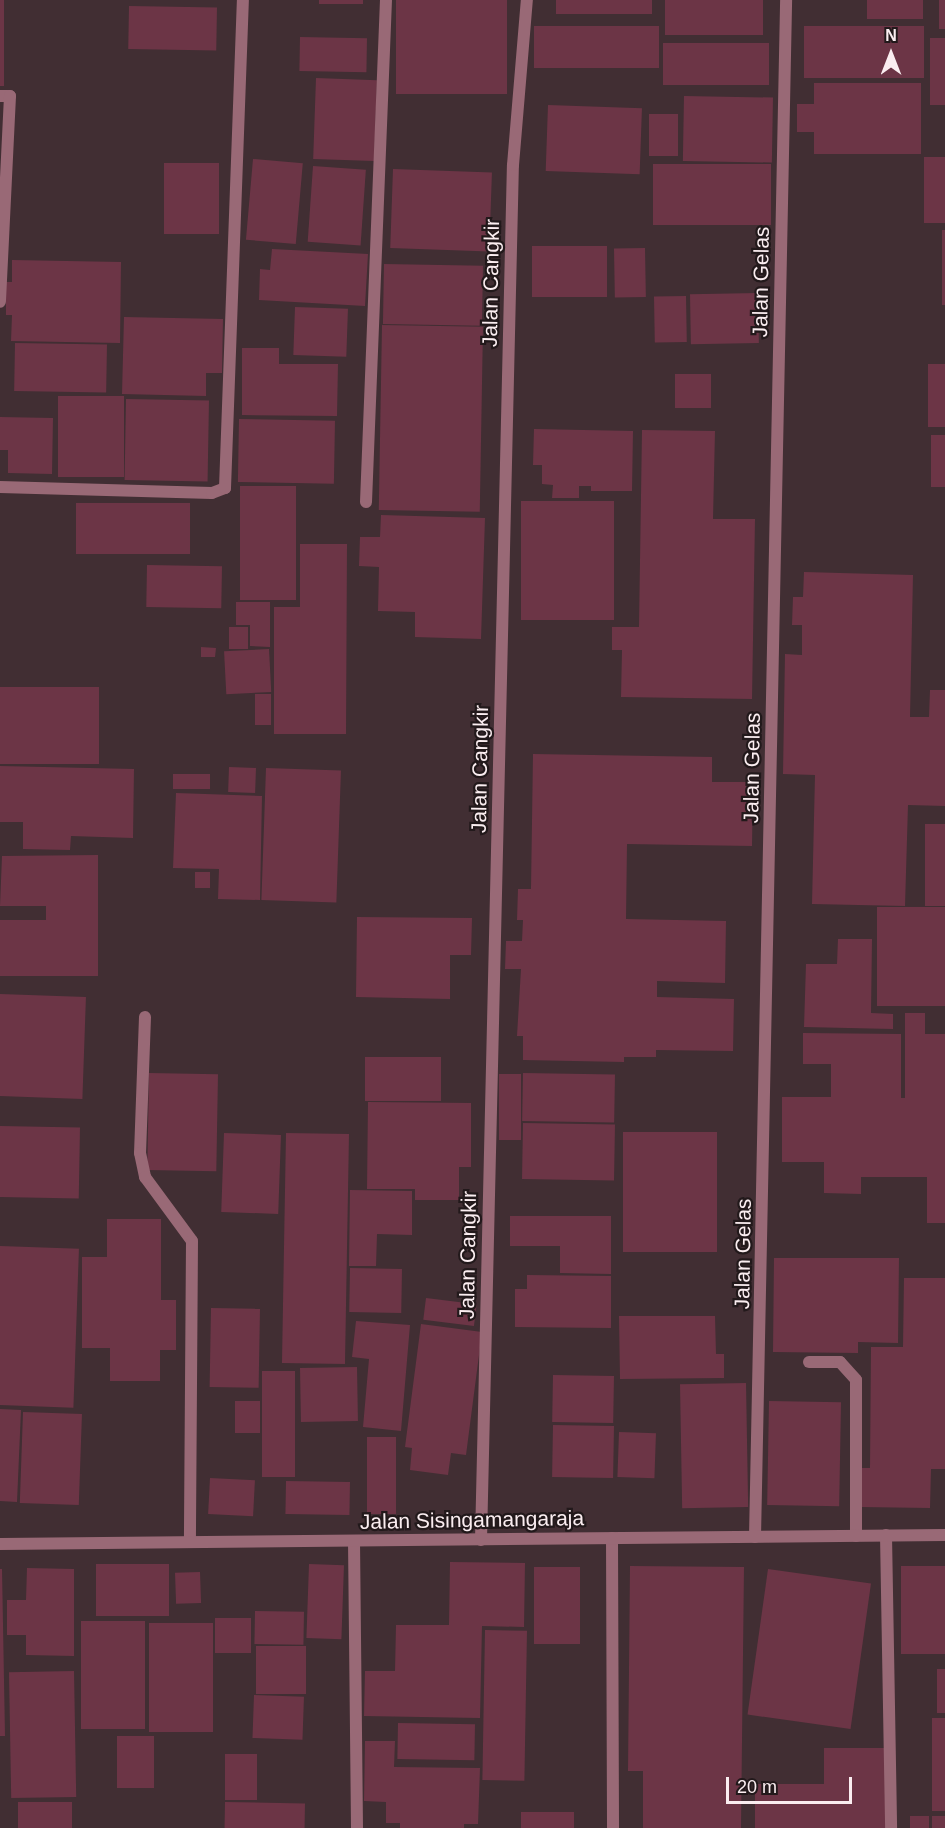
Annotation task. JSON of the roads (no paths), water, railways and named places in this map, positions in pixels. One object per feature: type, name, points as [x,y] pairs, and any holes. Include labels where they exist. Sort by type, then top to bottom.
[{"type":"street","points":[[0,487],[212,493],[225,488],[243,0]]},
{"type":"street","points":[[366,502],[386,0]]},
{"type":"street","name":"Jalan Cangkir","points":[[481,1540],[513,165],[527,0]]},
{"type":"street","name":"Jalan Gelas","points":[[755,1537],[786,0]]},
{"type":"street","points":[[0,302],[5,96]]},
{"type":"street","points":[[145,1017],[140,1153],[145,1177],[192,1241],[190,1542]]},
{"type":"street","points":[[809,1362],[840,1362],[856,1380],[856,1536]]},
{"type":"street","points":[[886,1535],[891,1828]]},
{"type":"street","name":"Jalan Sisingamangaraja","points":[[0,1544],[945,1535]]},
{"type":"street","points":[[612,1538],[613,1828]]},
{"type":"street","points":[[354,1541],[357,1828]]}]
